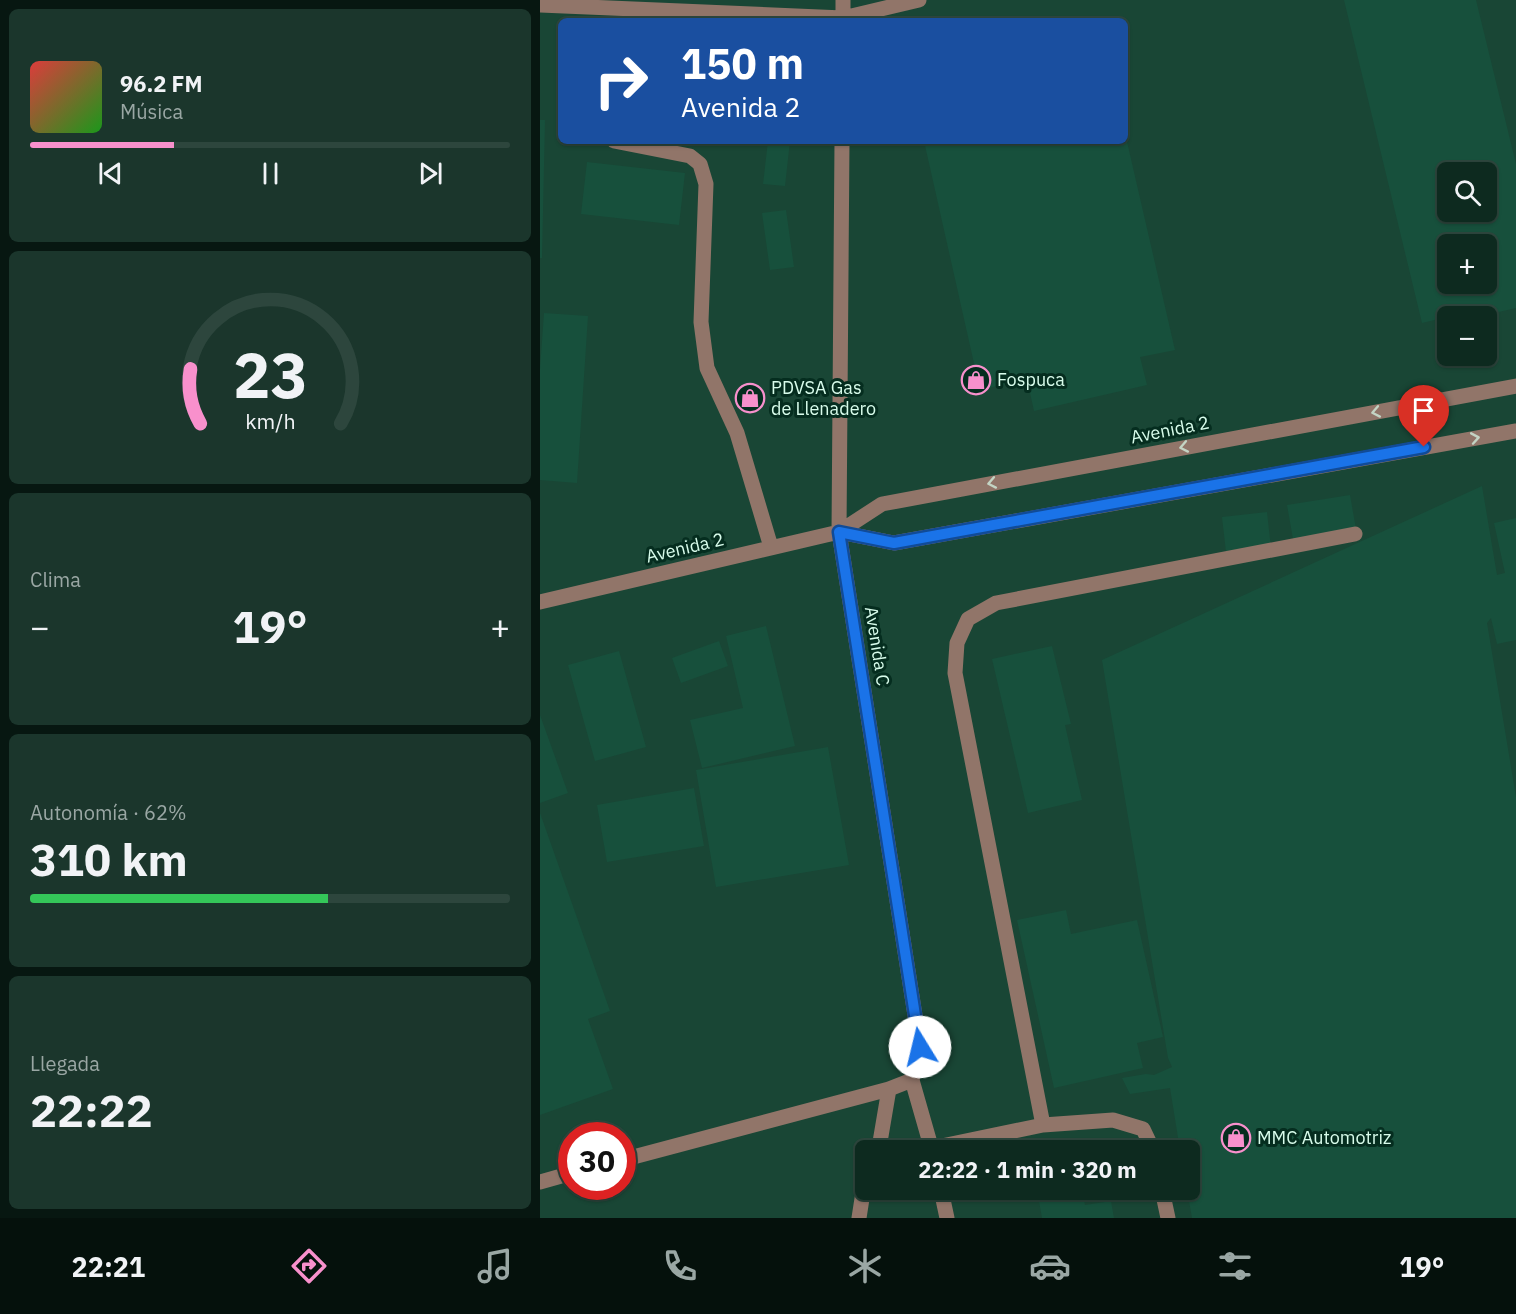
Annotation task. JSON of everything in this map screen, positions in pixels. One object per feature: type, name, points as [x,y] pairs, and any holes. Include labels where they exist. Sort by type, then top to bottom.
[{"type":"street","points":[[843,0],[843,18]]},
{"type":"street","points":[[850,18],[918,0]]},
{"type":"street","points":[[540,5],[803,18]]},
{"type":"street","points":[[629,144],[690,156],[700,164],[706,184],[701,322],[707,368],[737,433],[771,547]]},
{"type":"street","name":"Avenida C","points":[[842,144],[839,532],[920,1047],[912,1080],[929,1140]]},
{"type":"street","name":"Avenida 2","points":[[540,602],[839,532],[882,504],[1516,386]]},
{"type":"street","name":"Avenida 2","points":[[839,532],[894,543],[1516,431]]},
{"type":"street","points":[[1043,1125],[955,673],[957,643],[968,619],[996,603],[1355,534]]},
{"type":"street","points":[[636,1156],[889,1089],[912,1080]]},
{"type":"street","points":[[880,1140],[889,1089]]},
{"type":"street","points":[[976,1140],[1043,1125],[1113,1120],[1143,1129],[1148,1140]]},
{"type":"street","points":[[540,1182],[558,1177]]},
{"type":"street","points":[[859,1218],[862,1200]]},
{"type":"street","points":[[943,1200],[947,1218]]},
{"type":"street","points":[[1164,1200],[1168,1218]]},
{"type":"shaded area","points":[[540,0],[1516,0],[1516,1218],[540,1218]]},
{"type":"building","points":[[1344,0],[1476,0],[1516,164],[1516,308],[1497,312],[1497,306],[1437,306],[1437,319],[1422,323]]},
{"type":"building","points":[[540,120],[545,120],[542,258],[540,258]]},
{"type":"building","points":[[768,144],[790,144],[785,186],[763,184]]},
{"type":"building","points":[[925,144],[1128,144],[1175,350],[1140,357],[1147,385],[1034,411],[1027,379],[980,390]]},
{"type":"building","points":[[587,162],[685,173],[679,225],[581,214]]},
{"type":"building","points":[[786,210],[794,267],[770,270],[762,213]]},
{"type":"building","points":[[544,313],[588,316],[577,483],[540,480],[540,369]]},
{"type":"building","points":[[1482,486],[1497,575],[1505,573],[1494,523],[1516,518],[1516,640],[1497,644],[1491,618],[1487,623],[1516,797],[1516,1218],[1192,1218],[1189,1200],[1200,1200],[1200,1140],[1178,1140],[1170,1088],[1130,1094],[1122,1078],[1154,1075],[1172,1067],[1168,1058],[1102,660]]},
{"type":"building","points":[[1350,495],[1356,529],[1293,539],[1287,505]]},
{"type":"building","points":[[1267,512],[1271,548],[1226,552],[1222,517]]},
{"type":"building","points":[[766,626],[795,746],[702,768],[690,720],[743,708],[726,636]]},
{"type":"building","points":[[719,641],[728,666],[681,683],[672,658]]},
{"type":"building","points":[[1052,646],[1071,724],[1065,725],[1082,800],[1028,813],[992,659]]},
{"type":"building","points":[[619,651],[646,747],[595,761],[568,665]]},
{"type":"building","points":[[540,715],[568,793],[540,803]]},
{"type":"building","points":[[828,747],[849,865],[716,887],[696,770]]},
{"type":"building","points":[[694,788],[704,846],[607,862],[597,805]]},
{"type":"building","points":[[540,813],[610,1011],[588,1019],[613,1089],[540,1115]]},
{"type":"building","points":[[1066,910],[1071,934],[1137,920],[1163,1037],[1137,1043],[1143,1068],[1054,1088],[1017,920]]},
{"type":"building","points":[[1039,1200],[1084,1200],[1085,1205],[1111,1201],[1114,1218],[1042,1218]]},
{"type":"place","name":"Fospuca","points":[[976,380]]},
{"type":"place","name":"PDVSA Gas de Llenadero","points":[[750,398]]},
{"type":"place","name":"MMC Automotriz","points":[[1236,1138]]},
{"type":"route","points":[[920,1047],[839,532],[894,543],[1424,447]]}]
